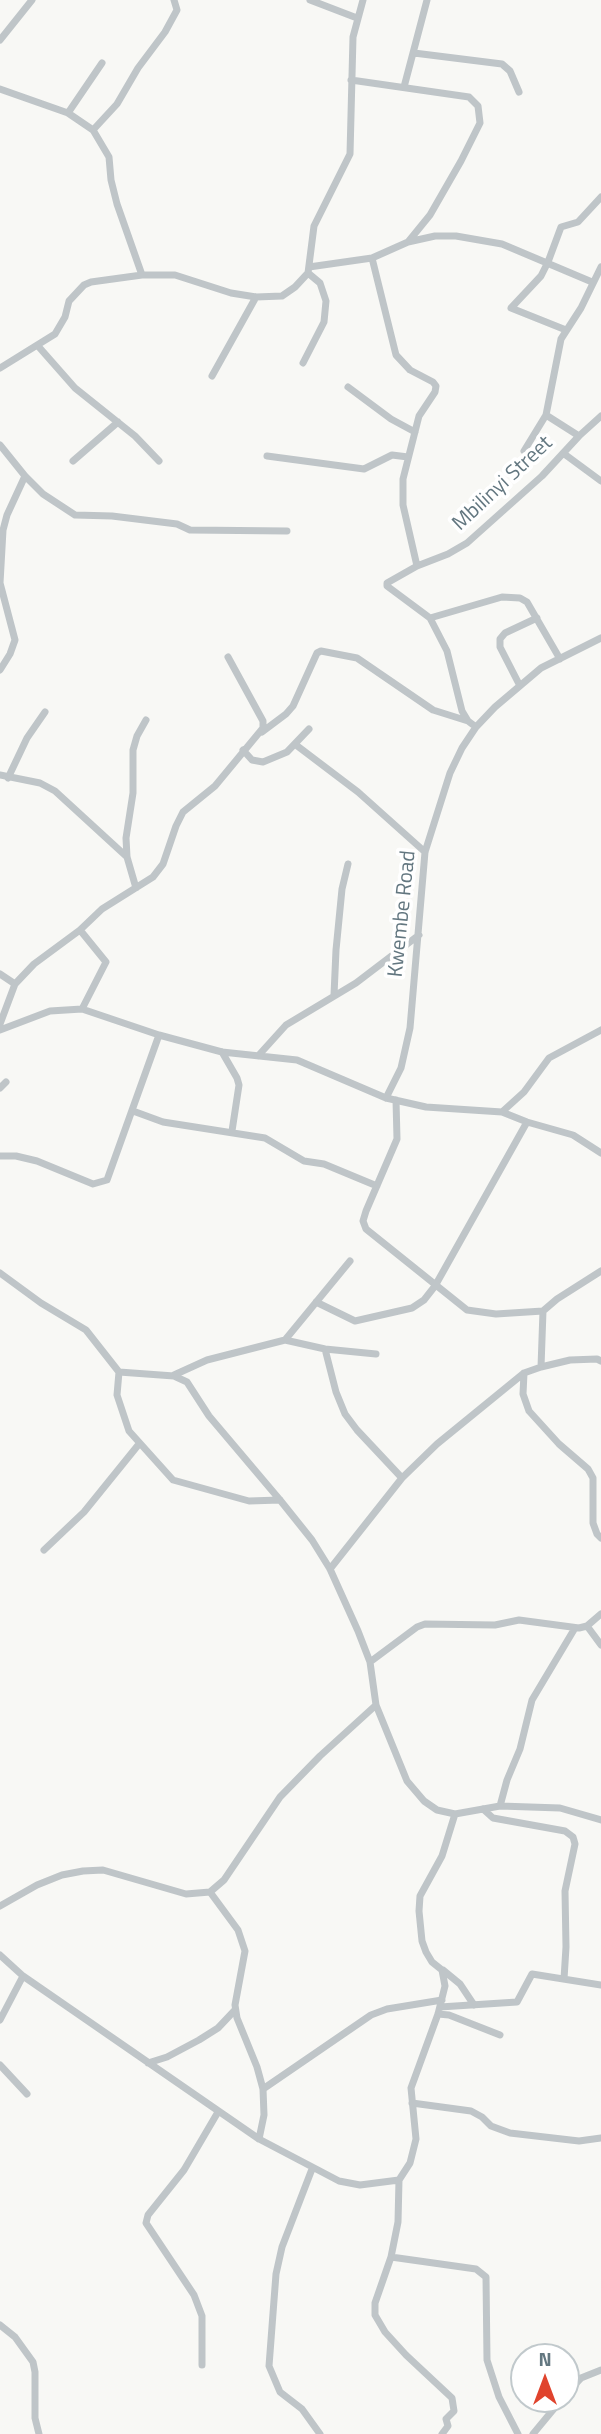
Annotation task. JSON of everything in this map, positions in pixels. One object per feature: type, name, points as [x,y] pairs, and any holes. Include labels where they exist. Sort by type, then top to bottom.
[{"type":"street","points":[[0,40],[32,0]]},
{"type":"street","points":[[93,130],[117,104],[138,68],[165,32],[177,10],[174,0]]},
{"type":"street","points":[[310,0],[357,18]]},
{"type":"street","points":[[0,368],[55,334],[65,317],[69,301],[84,285],[91,282],[142,275],[175,275],[231,293],[256,297],[282,296],[295,287],[309,270],[314,226],[350,154],[353,37],[363,0]]},
{"type":"street","points":[[404,87],[427,0]]},
{"type":"street","points":[[414,52],[502,64],[510,71],[519,92]]},
{"type":"street","points":[[68,113],[103,64]]},
{"type":"street","points":[[351,80],[469,97],[478,106],[480,122],[461,161],[430,215],[408,242]]},
{"type":"street","points":[[0,89],[68,113],[93,130],[109,157],[117,204],[142,275]]},
{"type":"street","points":[[566,330],[511,308],[541,276],[561,227],[578,222],[601,197]]},
{"type":"street","points":[[309,270],[372,258],[408,242],[435,236],[479,238],[502,244],[593,282]]},
{"type":"street","points":[[372,258],[396,355],[410,370],[436,386],[419,416],[401,494],[417,566]]},
{"type":"street","points":[[524,451],[546,415],[561,339],[581,308],[601,267]]},
{"type":"street","points":[[303,363],[324,322],[326,301],[320,283],[309,270]]},
{"type":"street","points":[[212,376],[256,297]]},
{"type":"street","points":[[37,346],[75,388],[135,436],[159,461]]},
{"type":"street","points":[[348,387],[391,419],[415,432]]},
{"type":"street","points":[[546,415],[579,436]]},
{"type":"street","name":"Mbilinyi Street","points":[[430,618],[387,586],[387,583],[467,543],[542,477],[601,416]]},
{"type":"street","points":[[73,461],[118,422]]},
{"type":"street","points":[[0,445],[43,494],[75,515],[112,516],[177,524],[190,530],[287,531]]},
{"type":"street","points":[[563,453],[601,481]]},
{"type":"street","points":[[267,456],[364,469],[392,454],[408,457]]},
{"type":"street","points":[[0,670],[15,640],[1,583],[1,529],[25,476]]},
{"type":"street","points":[[468,721],[462,711],[447,651],[430,618],[513,596],[527,601],[560,659]]},
{"type":"street","points":[[520,686],[500,647],[500,639],[505,633],[537,618]]},
{"type":"street","name":"Kwembe Road","points":[[386,1098],[401,1068],[410,1028],[425,852],[450,773],[476,727],[495,707],[541,668],[601,638]]},
{"type":"street","points":[[0,1024],[15,984],[48,951],[80,930],[102,909],[153,877],[163,864],[183,812],[215,786],[243,750],[293,706],[317,653],[321,651],[357,658],[433,710],[468,721],[476,727]]},
{"type":"street","points":[[228,657],[263,721],[257,736]]},
{"type":"street","points":[[45,712],[4,777],[31,780],[55,791],[128,857]]},
{"type":"street","points":[[136,888],[126,838],[134,774],[133,750],[146,720]]},
{"type":"street","points":[[243,750],[252,760],[263,762],[274,759],[296,745],[309,729]]},
{"type":"street","points":[[296,745],[358,792],[425,852]]},
{"type":"street","points":[[334,995],[342,889],[348,864]]},
{"type":"street","points":[[80,930],[106,962],[82,1009]]},
{"type":"street","points":[[258,1056],[286,1025],[356,982],[419,935]]},
{"type":"street","points":[[0,974],[15,984]]},
{"type":"street","points":[[0,1030],[50,1011],[82,1009],[159,1035],[222,1052],[308,1063],[386,1098],[426,1107],[502,1112],[573,1135],[601,1153]]},
{"type":"street","points":[[502,1112],[524,1092],[549,1058],[601,1030]]},
{"type":"street","points":[[0,1156],[16,1156],[37,1161],[93,1184],[101,1184],[107,1180],[159,1035]]},
{"type":"street","points":[[222,1052],[239,1085],[232,1131]]},
{"type":"street","points":[[396,1100],[397,1139],[366,1211],[363,1221],[366,1229],[467,1310],[496,1314],[543,1311],[601,1270]]},
{"type":"street","points":[[133,1111],[163,1122],[265,1138],[276,1142],[304,1161],[324,1164],[377,1186]]},
{"type":"street","points":[[316,1302],[351,1320],[360,1321],[412,1308],[424,1300],[435,1286],[527,1122]]},
{"type":"street","points":[[285,1339],[350,1261]]},
{"type":"street","points":[[0,1273],[41,1303],[86,1330],[120,1372],[117,1395],[129,1431],[173,1480],[248,1501],[280,1500]]},
{"type":"street","points":[[541,1367],[543,1311]]},
{"type":"street","points":[[174,1376],[207,1360],[285,1339],[325,1349],[376,1354]]},
{"type":"street","points":[[325,1349],[336,1392],[345,1414],[402,1478]]},
{"type":"street","points":[[330,1569],[402,1478],[437,1444],[524,1373],[570,1360],[600,1359]]},
{"type":"street","points":[[120,1372],[174,1376],[187,1382],[209,1416],[312,1540],[330,1569],[358,1631],[370,1662],[376,1705],[407,1781],[424,1801],[437,1810],[455,1814],[500,1806],[560,1808],[601,1820]]},
{"type":"street","points":[[524,1373],[523,1394],[529,1411],[559,1444],[588,1469],[593,1478],[593,1523],[601,1538]]},
{"type":"street","points":[[44,1550],[84,1512],[139,1444]]},
{"type":"street","points":[[370,1662],[425,1624],[448,1622],[495,1625],[519,1620],[575,1628],[587,1626],[601,1614]]},
{"type":"street","points":[[587,1626],[601,1645]]},
{"type":"street","points":[[500,1806],[520,1749],[532,1700],[575,1628]]},
{"type":"street","points":[[0,1906],[37,1885],[62,1875],[83,1871],[103,1870],[186,1894],[210,1892],[225,1880],[280,1797],[376,1705]]},
{"type":"street","points":[[484,1809],[493,1818],[565,1831],[573,1837],[575,1843],[565,1891],[564,1979]]},
{"type":"street","points":[[455,1814],[442,1856],[420,1896],[419,1912],[426,1952],[432,1962],[460,1984],[474,2005]]},
{"type":"street","points":[[210,1892],[237,1930],[245,1951],[237,1987],[236,2010],[262,2089],[264,2115],[259,2139]]},
{"type":"street","points":[[0,1955],[23,1976],[218,2112],[312,2169],[349,2184],[399,2180]]},
{"type":"street","points":[[442,1970],[445,1986],[440,2007],[411,2088],[415,2119],[414,2151],[399,2180],[398,2222],[391,2257],[380,2285],[375,2315],[379,2324],[405,2355],[453,2398],[454,2410],[446,2418],[448,2426],[442,2434]]},
{"type":"street","points":[[262,2089],[370,2015],[387,2010],[517,2002],[532,1973],[601,1986]]},
{"type":"street","points":[[0,2020],[23,1976]]},
{"type":"street","points":[[440,2007],[500,2035]]},
{"type":"street","points":[[148,2063],[167,2057],[200,2040],[218,2028],[236,2010]]},
{"type":"street","points":[[0,2065],[27,2094]]},
{"type":"street","points":[[412,2103],[471,2111],[491,2126],[510,2133],[579,2141],[601,2138]]},
{"type":"street","points":[[202,2365],[202,2316],[194,2295],[146,2223],[148,2215],[184,2170],[218,2112]]},
{"type":"street","points":[[312,2169],[282,2247],[276,2274],[270,2366],[280,2392],[302,2409],[320,2434]]},
{"type":"street","points":[[391,2257],[476,2269],[486,2277],[486,2360],[499,2398],[518,2434]]},
{"type":"street","points":[[0,2325],[15,2337],[33,2362],[35,2418],[39,2434]]},
{"type":"street","points":[[580,2379],[601,2370]]},
{"type":"street","points":[[533,2434],[550,2413]]}]
